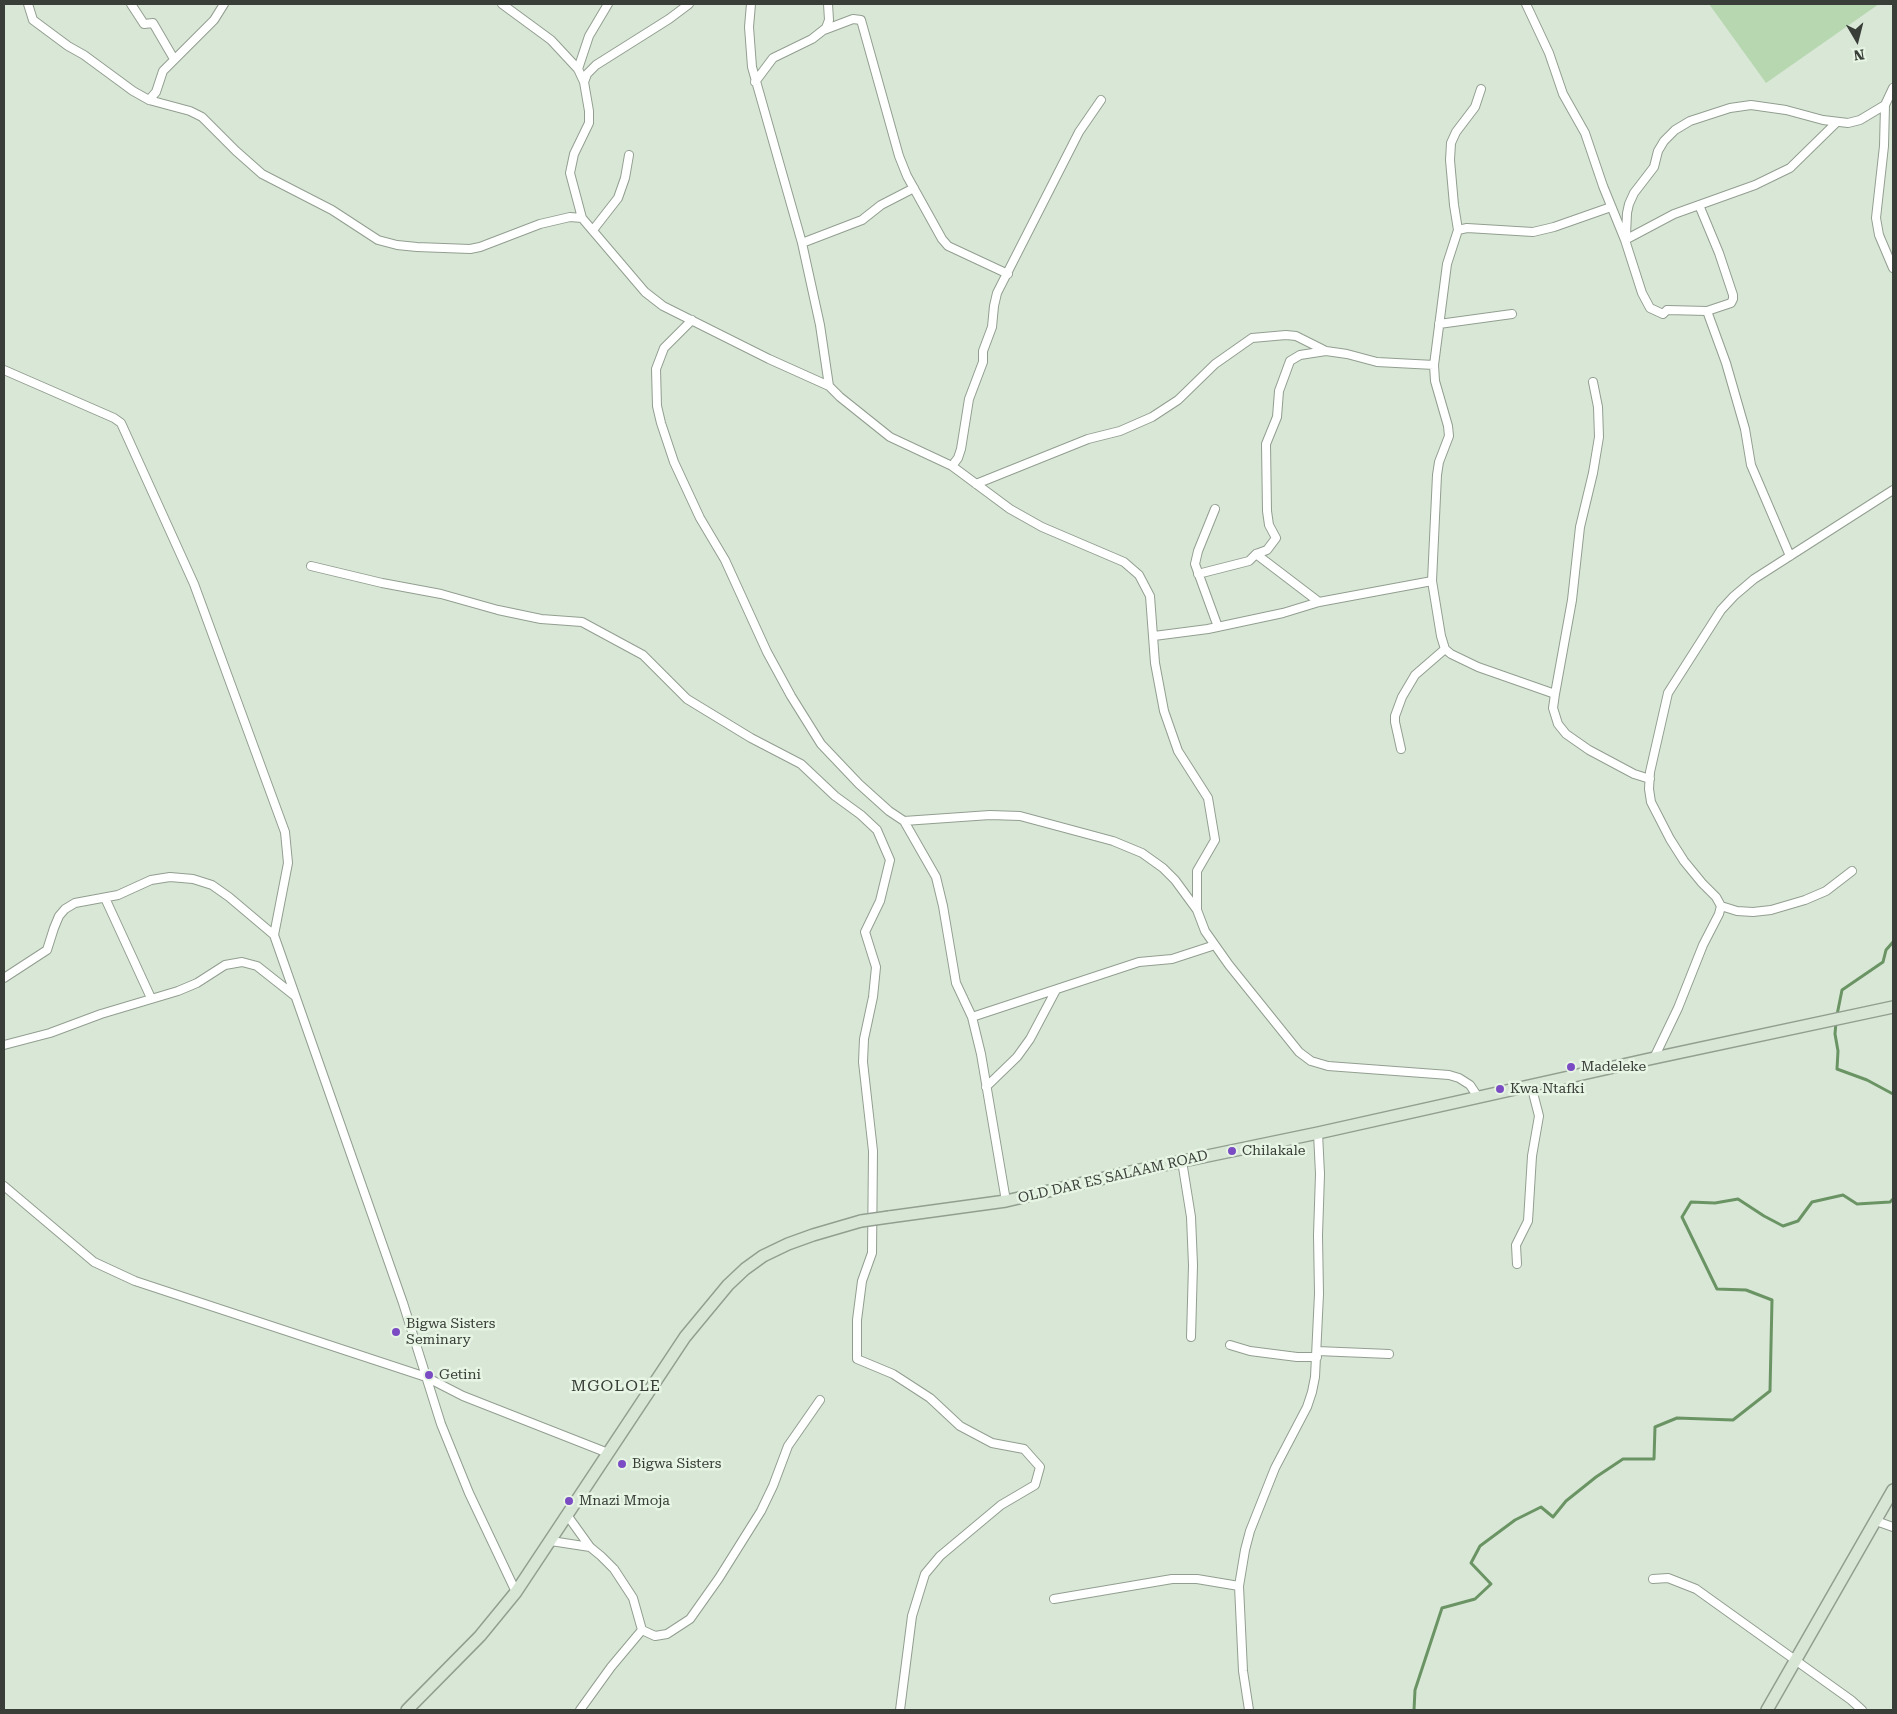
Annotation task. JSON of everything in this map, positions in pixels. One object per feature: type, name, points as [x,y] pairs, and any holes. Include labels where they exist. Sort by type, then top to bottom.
[{"type":"street","points":[[28,4],[33,20],[132,91],[149,100],[190,111],[202,117],[236,152],[262,174],[332,210],[370,235],[386,243],[417,247],[470,249],[540,224],[570,217],[582,218]]},
{"type":"street","points":[[131,4],[144,24],[153,22],[174,59]]},
{"type":"street","points":[[149,100],[156,92],[163,71],[214,20],[224,4]]},
{"type":"street","points":[[502,4],[551,40],[578,69],[584,82],[589,110],[589,123],[574,154],[570,172],[582,218],[650,296],[663,306],[769,359],[829,386],[890,437],[952,466],[1010,509],[1034,522],[1124,562],[1134,570],[1145,584],[1150,596],[1155,663],[1164,711],[1178,752],[1208,798],[1215,840],[1197,871],[1197,910]]},
{"type":"street","points":[[578,69],[589,36],[608,4]]},
{"type":"street","points":[[584,82],[587,74],[596,65],[669,19],[689,4]]},
{"type":"street","points":[[750,4],[750,52],[755,82],[761,96],[802,244],[820,325],[829,386]]},
{"type":"street","points":[[824,30],[829,20],[828,4]]},
{"type":"street","points":[[1526,4],[1549,53],[1563,94],[1585,133],[1611,207],[1625,240],[1642,293],[1650,308],[1663,314],[1668,310],[1707,312],[1731,303],[1733,299],[1719,253],[1699,205]]},
{"type":"street","points":[[755,82],[773,58],[812,39],[824,30],[853,19],[859,19],[862,22],[894,141],[904,168],[945,243],[1008,274]]},
{"type":"street","points":[[1893,88],[1885,105],[1884,146],[1876,218],[1879,235],[1893,268]]},
{"type":"street","points":[[1481,89],[1475,107],[1456,132],[1451,143],[1450,160],[1453,198],[1458,230],[1447,264],[1434,365],[1435,381],[1449,436],[1439,462],[1437,475],[1432,581],[1445,649],[1456,658],[1555,694]]},
{"type":"street","points":[[952,466],[958,458],[961,449],[969,399],[983,362],[983,351],[992,327],[995,300],[1079,132],[1101,100]]},
{"type":"street","points":[[1625,240],[1627,213],[1634,194],[1654,167],[1658,151],[1664,141],[1675,130],[1690,121],[1730,108],[1751,105],[1848,123],[1856,122],[1885,105]]},
{"type":"street","points":[[1625,240],[1674,214],[1755,185],[1790,168],[1836,122]]},
{"type":"street","points":[[1884,128],[1893,127]]},
{"type":"street","points":[[593,230],[618,198],[625,178],[629,155]]},
{"type":"street","points":[[802,244],[862,220],[881,205],[914,188]]},
{"type":"street","points":[[1458,230],[1467,228],[1533,232],[1554,227],[1611,207]]},
{"type":"street","points":[[1707,312],[1726,363],[1745,429],[1751,465],[1790,556]]},
{"type":"street","points":[[1439,324],[1512,314]]},
{"type":"street","points":[[692,320],[664,348],[656,369],[656,394],[661,423],[678,472],[700,518],[725,560],[767,652],[791,696],[822,744],[858,784],[889,811],[904,821],[936,877],[943,906],[956,983],[972,1017],[981,1054],[1006,1201]]},
{"type":"street","points":[[976,484],[1088,439],[1120,432],[1152,417],[1178,400],[1215,364],[1252,338],[1296,336],[1326,351]]},
{"type":"street","points":[[1198,574],[1250,561],[1256,554],[1266,550],[1276,538],[1269,525],[1266,511],[1266,444],[1277,417],[1279,391],[1290,361],[1307,353],[1326,351],[1348,354],[1377,362],[1434,365]]},
{"type":"street","points":[[4,370],[120,421],[126,430],[194,584],[285,832],[288,863],[274,935],[403,1303],[441,1424],[469,1493],[516,1592]]},
{"type":"street","points":[[1593,382],[1598,407],[1599,437],[1593,473],[1580,527],[1572,600],[1553,708],[1558,724],[1566,734],[1589,750],[1634,774],[1650,779]]},
{"type":"street","points":[[1654,1058],[1678,1008],[1721,906],[1716,897],[1702,884],[1684,861],[1651,802],[1650,779],[1668,693],[1721,610],[1734,596],[1754,579],[1893,490]]},
{"type":"street","points":[[1215,509],[1198,551],[1195,564],[1218,627]]},
{"type":"street","points":[[1256,554],[1319,602]]},
{"type":"street","points":[[311,566],[382,584],[442,594],[498,610],[541,619],[582,622],[642,655],[687,699],[751,738],[801,764],[836,796],[861,814],[877,830],[890,860],[880,901],[865,932],[876,967],[873,997],[864,1039],[863,1062],[874,1151],[872,1253],[862,1281],[856,1320],[858,1359],[893,1374],[930,1398],[960,1426],[992,1443],[1024,1449],[1040,1467],[1035,1485],[1001,1505],[940,1556],[925,1574],[912,1616],[900,1710]]},
{"type":"street","points":[[1154,636],[1218,627],[1283,613],[1319,602],[1432,581]]},
{"type":"street","points":[[1401,749],[1395,722],[1402,697],[1415,675],[1445,649]]},
{"type":"street","points":[[904,821],[990,815],[1020,816],[1113,841],[1142,853],[1163,868],[1175,880],[1197,910],[1205,930],[1215,945],[1299,1052],[1311,1061],[1328,1066],[1449,1075],[1459,1078],[1470,1085],[1478,1097]]},
{"type":"street","points":[[1721,906],[1737,911],[1771,910],[1805,900],[1826,891],[1852,872]]},
{"type":"street","points":[[4,978],[47,950],[54,928],[65,909],[75,903],[118,895],[151,880],[170,877],[193,879],[212,885],[274,935]]},
{"type":"street","points":[[105,898],[151,998]]},
{"type":"street","points":[[972,1017],[1139,962],[1172,959],[1215,945]]},
{"type":"street","points":[[4,1045],[50,1033],[101,1014],[178,991],[197,983],[225,965],[242,962],[257,966],[295,996]]},
{"type":"street","points":[[986,1087],[1022,1051],[1056,990]]},
{"type":"street","name":"OLD DAR ES SALAAM ROAD","points":[[608,1453],[686,1337],[728,1285],[763,1256],[813,1235],[861,1221],[1006,1201],[1893,1007]]},
{"type":"street","points":[[1517,1264],[1516,1245],[1528,1221],[1532,1156],[1539,1116],[1531,1085]]},
{"type":"street","points":[[1249,1710],[1243,1671],[1239,1586],[1250,1530],[1275,1468],[1307,1407],[1312,1392],[1317,1354],[1320,1188],[1318,1133]]},
{"type":"street","points":[[1182,1161],[1191,1217],[1193,1265],[1191,1337]]},
{"type":"street","points":[[4,1186],[94,1262],[135,1281],[426,1377],[463,1396],[608,1453],[516,1592],[480,1636],[408,1710]]},
{"type":"street","points":[[1230,1345],[1250,1351],[1297,1357],[1317,1354],[1389,1354]]},
{"type":"street","points":[[567,1515],[590,1547],[614,1569],[633,1598],[642,1630],[655,1636],[667,1634],[690,1619],[719,1578],[761,1511],[788,1446],[820,1400]]},
{"type":"street","points":[[1767,1710],[1893,1490]]},
{"type":"street","points":[[1876,1521],[1893,1528]]},
{"type":"street","points":[[551,1541],[590,1547]]},
{"type":"street","points":[[1653,1579],[1668,1578],[1696,1589],[1862,1710]]},
{"type":"street","points":[[1054,1599],[1172,1579],[1197,1579],[1239,1586]]},
{"type":"street","points":[[580,1710],[611,1667],[642,1630]]},
{"type":"green space","points":[[1709,4],[1879,4],[1766,83]]},
{"type":"waterway","points":[[1837,1015],[1842,990],[1883,962],[1886,950],[1893,942]]},
{"type":"waterway","points":[[1836,1022],[1837,1069],[1867,1080],[1893,1094]]},
{"type":"waterway","points":[[1414,1710],[1415,1690],[1442,1608],[1475,1599],[1491,1584],[1471,1563],[1480,1546],[1515,1520],[1541,1507],[1553,1517],[1566,1501],[1596,1477],[1623,1459],[1654,1459],[1655,1427],[1677,1418],[1733,1420],[1770,1391],[1772,1300],[1746,1290],[1717,1289],[1682,1217],[1691,1202],[1715,1203],[1738,1199],[1783,1226],[1798,1221],[1812,1202],[1843,1195],[1857,1204],[1890,1202],[1893,1199]]},
{"type":"place","name":"Madeleke","points":[[1571,1067]]},
{"type":"place","name":"Kwa Ntafki","points":[[1500,1089]]},
{"type":"place","name":"Chilakale","points":[[1232,1151]]},
{"type":"place","name":"Bigwa Sisters Seminary","points":[[396,1332]]},
{"type":"place","name":"Getini","points":[[429,1375]]},
{"type":"place","name":"Bigwa Sisters","points":[[622,1464]]},
{"type":"place","name":"Mnazi Mmoja","points":[[569,1501]]},
{"type":"district","name":"MGOLOLE","points":[[616,1386]]}]
